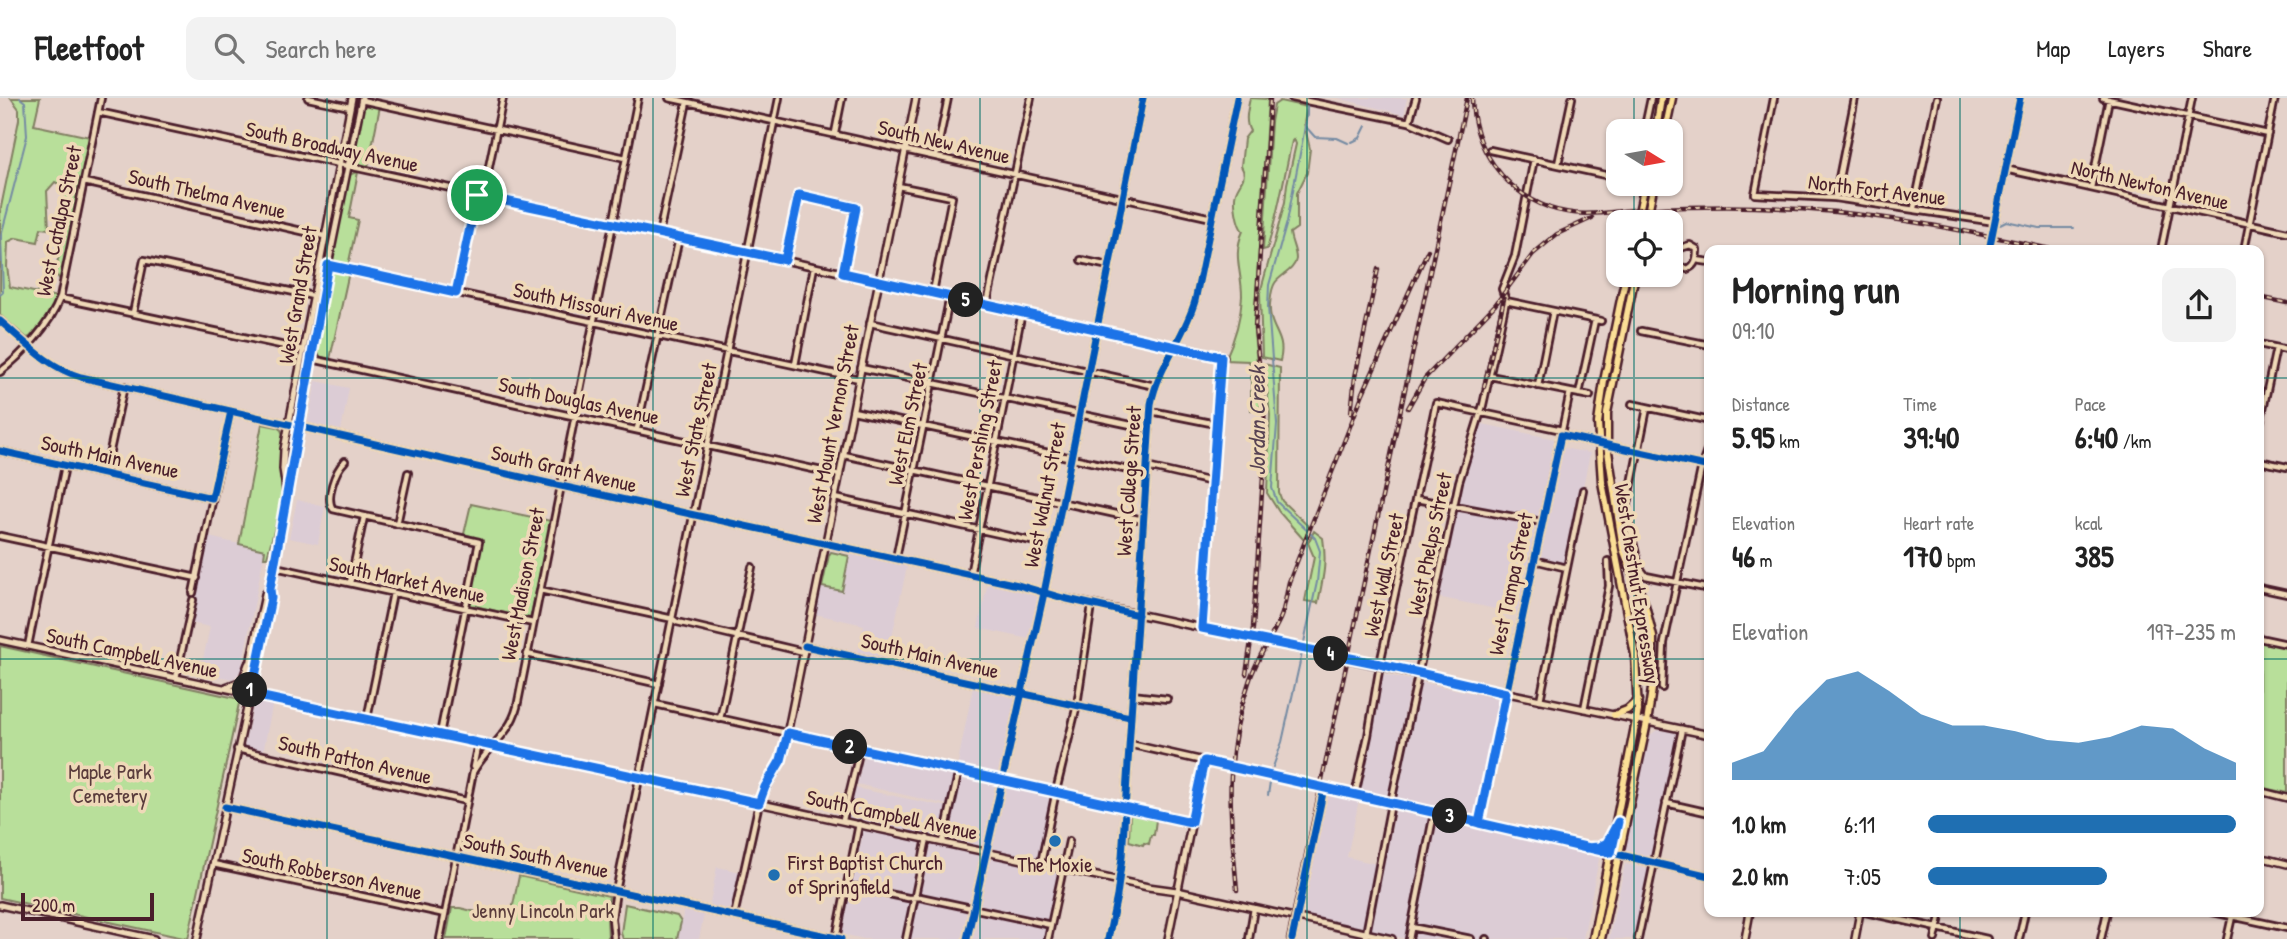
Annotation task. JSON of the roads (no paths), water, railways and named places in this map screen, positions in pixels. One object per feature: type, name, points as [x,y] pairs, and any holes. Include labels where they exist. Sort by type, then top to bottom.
[{"type":"main road","name":"West Grand Street","points":[[287,498],[283,469],[290,424],[352,98]]},
{"type":"main road","name":"West Mount Vernon Street","points":[[759,803],[781,760],[788,733],[916,98]]},
{"type":"main road","name":"West College Street","points":[[1108,939],[1119,880],[1125,807],[1151,411],[1155,386],[1187,324],[1195,301],[1237,98]]},
{"type":"main road","points":[[1658,119],[1661,98]]},
{"type":"main road","points":[[1668,119],[1672,98]]},
{"type":"main road","points":[[1990,245],[2020,98]]},
{"type":"main road","name":"West Grand Street","points":[[197,939],[271,598],[270,589],[328,265],[362,99]]},
{"type":"main road","name":"West Chestnut Expressway","points":[[1594,939],[1647,723],[1653,682],[1653,637],[1646,606],[1623,549],[1598,423],[1624,287]]},
{"type":"main road","name":"West Chestnut Expressway","points":[[1601,939],[1618,822],[1637,721],[1633,640],[1602,482],[1607,413],[1633,287]]},
{"type":"main road","name":"South Grant Avenue","points":[[0,321],[51,363],[68,373],[561,486],[1023,586],[1092,605],[1704,734]]},
{"type":"main road","name":"West Grand Street","points":[[250,690],[249,678],[265,594],[270,589]]},
{"type":"main road","name":"South Campbell Avenue","points":[[0,640],[221,688],[250,690],[367,719],[1177,891],[1296,917],[1365,936],[1392,939]]},
{"type":"main road","points":[[221,688],[242,681],[254,652]]},
{"type":"main road","points":[[1614,715],[1627,710],[1638,700]]},
{"type":"main road","points":[[1129,744],[1204,761],[1168,939]]},
{"type":"main road","points":[[1591,848],[1607,843],[1618,822]]},
{"type":"main road","points":[[1615,854],[1704,875]]},
{"type":"main road","points":[[2264,858],[2287,864]]},
{"type":"main road","points":[[0,905],[154,939]]},
{"type":"main road","points":[[1745,939],[1749,917]]},
{"type":"main road","points":[[1854,939],[1861,917]]},
{"type":"street","name":"West Catalpa Street","points":[[0,372],[51,316],[60,298],[101,98]]},
{"type":"street","points":[[308,98],[350,107]]},
{"type":"street","points":[[456,293],[503,98]]},
{"type":"street","name":"West Madison Street","points":[[440,939],[472,772],[514,719],[638,98]]},
{"type":"street","name":"South New Avenue","points":[[669,98],[1212,218]]},
{"type":"street","name":"West State Street","points":[[614,939],[612,918],[616,891],[779,98]]},
{"type":"street","points":[[835,133],[842,98]]},
{"type":"street","points":[[936,156],[948,98]]},
{"type":"street","points":[[987,304],[1031,98]]},
{"type":"street","name":"West Walnut Street","points":[[967,939],[1054,546],[1143,98]]},
{"type":"street","points":[[1292,98],[1409,122],[1448,139]]},
{"type":"street","points":[[1409,122],[1416,98]]},
{"type":"street","points":[[1559,164],[1572,98]]},
{"type":"street","points":[[1647,119],[1651,98]]},
{"type":"street","name":"North Fort Avenue","points":[[1774,98],[1755,194],[1835,198],[1995,222]]},
{"type":"street","points":[[1835,198],[1855,98]]},
{"type":"street","points":[[1914,208],[1937,98]]},
{"type":"street","points":[[2091,188],[2107,98],[2268,134]]},
{"type":"street","points":[[2162,245],[2192,98]]},
{"type":"street","points":[[2245,245],[2275,98]]},
{"type":"street","points":[[362,99],[626,158]]},
{"type":"street","points":[[659,234],[687,102]]},
{"type":"street","name":"South Broadway Avenue","points":[[98,112],[1223,357],[1216,424]]},
{"type":"street","points":[[1490,150],[1606,175]]},
{"type":"street","name":"West Phelps Street","points":[[1365,936],[1453,506],[1489,376],[1506,301],[1502,289],[1515,256],[1534,159]]},
{"type":"street","name":"North Newton Avenue","points":[[2005,169],[2287,232]]},
{"type":"street","name":"South Thelma Avenue","points":[[83,182],[324,236]]},
{"type":"street","points":[[898,186],[952,197],[933,292]]},
{"type":"street","points":[[785,260],[799,195],[856,208],[843,273]]},
{"type":"street","points":[[637,429],[678,238]]},
{"type":"street","points":[[1683,246],[1696,249],[1696,260],[1691,268],[1683,268]]},
{"type":"street","points":[[133,313],[144,260],[313,296]]},
{"type":"street","points":[[1081,260],[1109,266]]},
{"type":"street","points":[[1696,260],[1704,261]]},
{"type":"street","name":"South Missouri Avenue","points":[[328,265],[859,379]]},
{"type":"street","points":[[795,365],[814,267]]},
{"type":"street","name":"West Elm Street","points":[[896,558],[950,296]]},
{"type":"street","points":[[60,298],[304,350]]},
{"type":"street","points":[[1506,301],[1598,320],[1579,394]]},
{"type":"street","points":[[1538,386],[1553,311]]},
{"type":"street","name":"West Pershing Street","points":[[970,575],[1023,312]]},
{"type":"street","points":[[870,323],[1155,386]]},
{"type":"street","points":[[1641,331],[1704,344]]},
{"type":"street","points":[[2264,345],[2287,350]]},
{"type":"street","points":[[2264,404],[2276,348]]},
{"type":"street","name":"South Douglas Avenue","points":[[312,359],[839,475]]},
{"type":"street","points":[[861,368],[1150,429]]},
{"type":"street","points":[[1489,376],[1590,396]]},
{"type":"street","points":[[105,474],[124,386]]},
{"type":"street","name":"West Tampa Street","points":[[1479,823],[1570,392]]},
{"type":"street","name":"West Wall Street","points":[[1356,795],[1380,666],[1436,403],[1480,413]]},
{"type":"street","points":[[1632,404],[1704,420]]},
{"type":"street","points":[[1647,408],[1626,513],[1639,567],[1646,576],[1704,588]]},
{"type":"street","points":[[176,678],[231,411]]},
{"type":"street","points":[[853,411],[1071,458],[1212,482]]},
{"type":"street","points":[[1151,411],[1216,424],[1204,628]]},
{"type":"street","points":[[1480,413],[1603,444],[1702,465]]},
{"type":"street","name":"South Main Avenue","points":[[0,451],[212,498]]},
{"type":"street","points":[[844,454],[1143,520]]},
{"type":"street","points":[[1662,688],[1664,643],[1704,460]]},
{"type":"street","points":[[345,461],[336,475],[330,502],[331,507],[337,511],[479,542],[440,734]]},
{"type":"street","points":[[2264,462],[2287,467]]},
{"type":"street","points":[[28,646],[65,466]]},
{"type":"street","points":[[397,524],[408,473]]},
{"type":"street","points":[[1540,700],[1583,490]]},
{"type":"street","points":[[835,498],[1054,546]]},
{"type":"street","points":[[1416,499],[1542,522]]},
{"type":"street","points":[[350,583],[364,517]]},
{"type":"street","points":[[0,536],[197,578]]},
{"type":"street","points":[[1534,560],[1567,568]]},
{"type":"street","points":[[1584,709],[1609,586],[1608,561]]},
{"type":"street","name":"South Market Avenue","points":[[275,567],[533,623]]},
{"type":"street","points":[[720,719],[752,567]]},
{"type":"street","points":[[2264,589],[2287,594]]},
{"type":"street","name":"South Main Avenue","points":[[540,590],[737,636],[1130,717]]},
{"type":"street","points":[[367,719],[393,593]]},
{"type":"street","points":[[1041,863],[1077,705],[1092,605]]},
{"type":"street","points":[[2264,639],[2287,644]]},
{"type":"street","points":[[527,654],[659,684]]},
{"type":"street","points":[[1132,695],[1167,699]]},
{"type":"street","points":[[655,705],[1191,822]]},
{"type":"street","points":[[1638,939],[1682,729]]},
{"type":"street","points":[[472,772],[478,743]]},
{"type":"street","name":"South Patton Avenue","points":[[237,749],[466,801]]},
{"type":"street","points":[[844,821],[860,749]]},
{"type":"street","points":[[1204,761],[1615,854]]},
{"type":"street","points":[[943,842],[959,770]]},
{"type":"street","points":[[1292,939],[1324,788]]},
{"type":"street","points":[[2264,792],[2287,797]]},
{"type":"street","name":"West Mount Vernon Street","points":[[734,916],[759,803]]},
{"type":"street","points":[[1666,803],[1704,812]]},
{"type":"street","name":"South South Avenue","points":[[225,807],[837,939]]},
{"type":"street","points":[[1409,939],[1434,813]]},
{"type":"street","points":[[837,939],[859,824]]},
{"type":"street","points":[[906,939],[927,838]]},
{"type":"street","points":[[1048,939],[1069,841]]},
{"type":"street","name":"South Robberson Avenue","points":[[213,864],[445,914]]},
{"type":"street","points":[[846,885],[908,898],[920,897],[1051,925]]},
{"type":"street","points":[[1249,939],[1254,908]]},
{"type":"street","points":[[1886,917],[1987,939]]},
{"type":"street","points":[[1935,939],[1940,917]]},
{"type":"street","points":[[2019,939],[2024,917]]},
{"type":"street","points":[[2101,939],[2106,917]]},
{"type":"street","points":[[2227,939],[2232,917]]},
{"type":"street","points":[[2245,917],[2287,928]]},
{"type":"street","points":[[1411,926],[1471,939]]},
{"type":"waterway","points":[[0,295],[3,292],[1,236],[27,136],[25,102],[20,98]]},
{"type":"waterway","name":"Jordan Creek","points":[[1303,647],[1317,582],[1320,551],[1315,538],[1277,502],[1272,488],[1277,424],[1268,307],[1269,285],[1287,222],[1302,143],[1307,98]]},
{"type":"waterway","points":[[1352,142],[1360,138],[1366,126]]},
{"type":"waterway","points":[[1306,127],[1315,137],[1337,138],[1348,143]]},
{"type":"waterway","points":[[2000,224],[2006,221],[2039,228],[2074,228]]},
{"type":"waterway","name":"Jordan Creek","points":[[1273,767],[1282,742],[1302,653]]},
{"type":"waterway","name":"Jordan Creek","points":[[1268,795],[1270,782]]},
{"type":"railway","points":[[1246,674],[1253,628],[1265,446],[1264,407],[1255,328],[1270,98]]},
{"type":"railway","points":[[1288,939],[1467,98]]},
{"type":"railway","points":[[1472,98],[1478,133],[1494,165],[1518,191],[1550,208],[1573,213],[1686,207],[1832,211],[1944,227],[2031,245]]},
{"type":"railway","points":[[1408,408],[1425,378],[1495,305],[1533,254],[1557,234],[1592,218]]},
{"type":"railway","points":[[1237,890],[1231,811],[1232,761],[1235,735],[1249,682],[1282,615],[1289,582],[1363,393],[1428,250]]},
{"type":"railway","points":[[1351,413],[1355,377],[1378,269]]},
{"type":"railway","points":[[2264,298],[2287,303]]},
{"type":"railway","points":[[1484,387],[1504,299]]},
{"type":"place","name":"The Moxie","points":[[1055,841]]},
{"type":"place","name":"First Baptist Church of Springfield","points":[[774,875]]},
{"type":"park label","name":"Maple Park Cemetery","points":[[110,784]]},
{"type":"park label","name":"Jenny Lincoln Park","points":[[543,911]]}]
